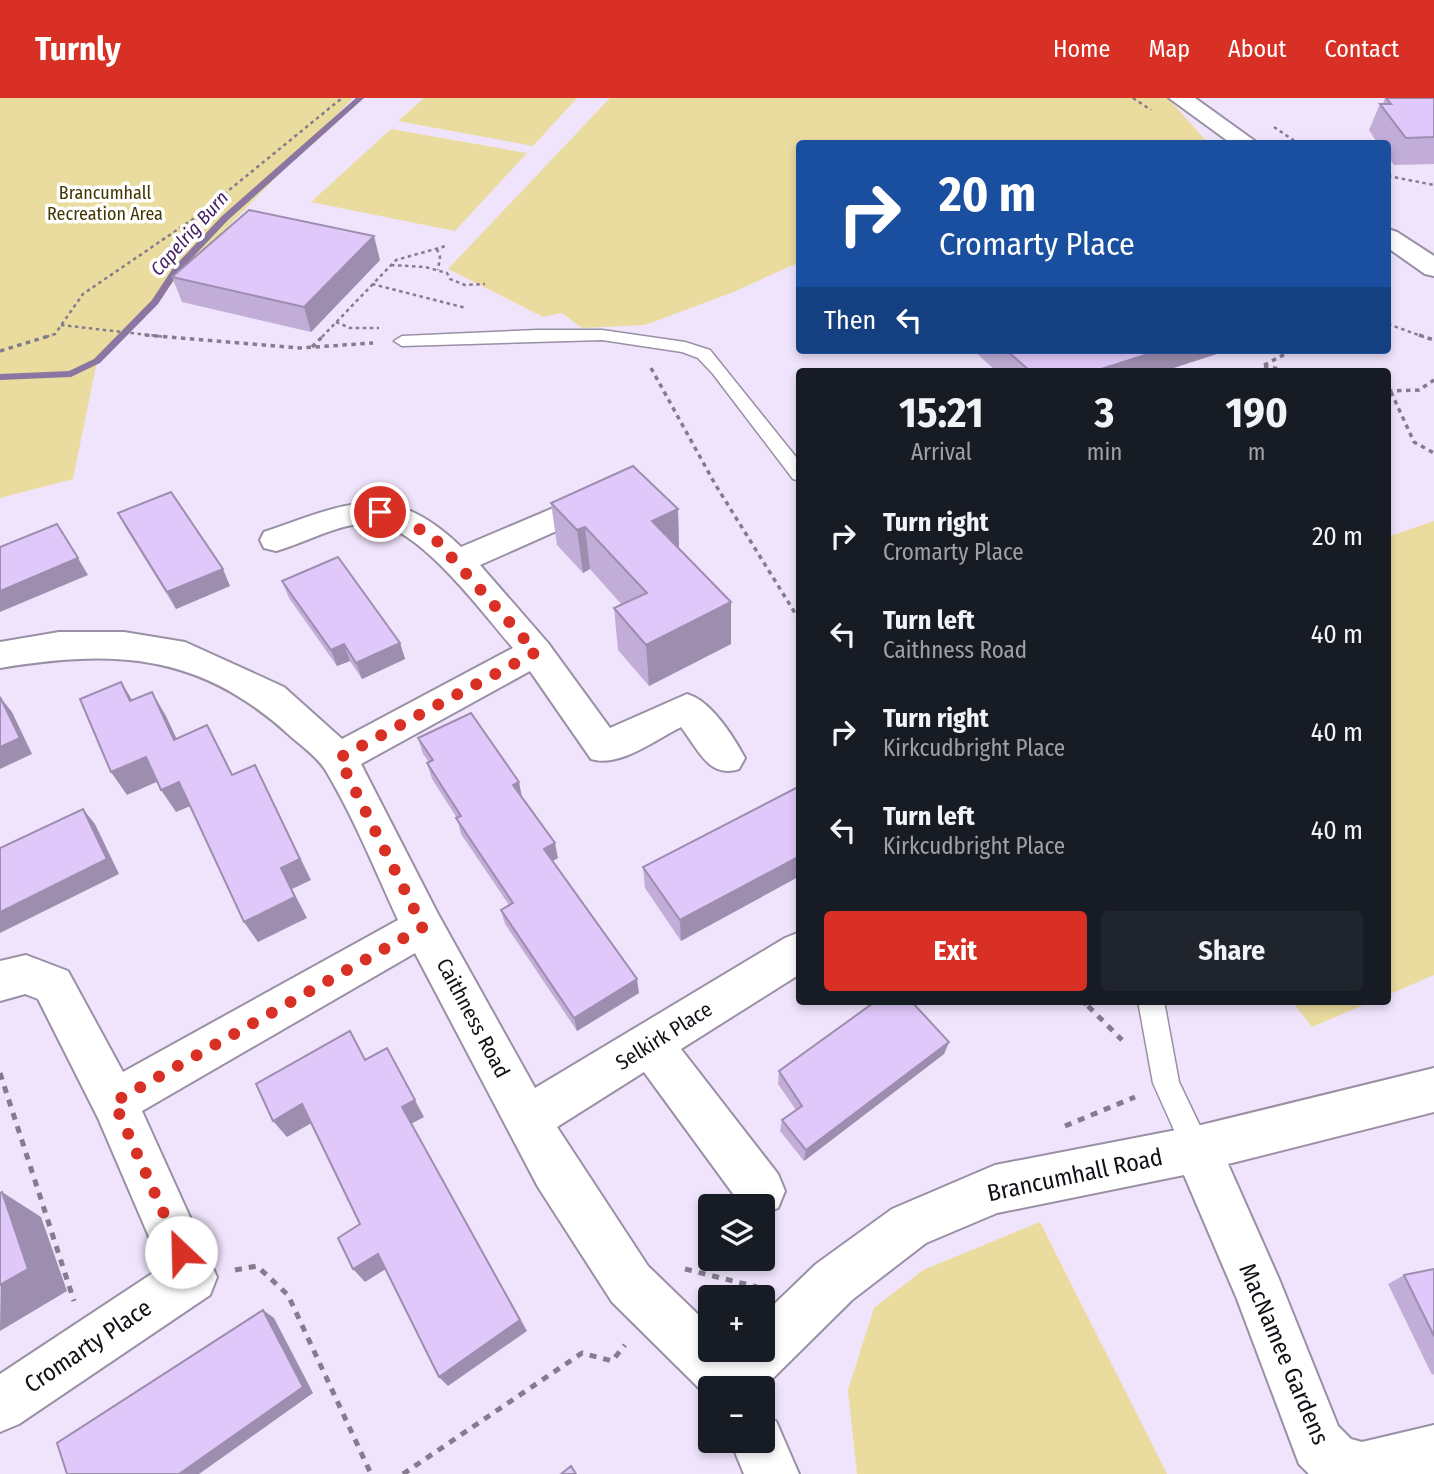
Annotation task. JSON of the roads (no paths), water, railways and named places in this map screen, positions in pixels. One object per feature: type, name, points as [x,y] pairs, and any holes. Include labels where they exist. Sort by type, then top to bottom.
[{"type":"street","points":[[1180,98],[1242,140]]},
{"type":"street","points":[[1391,239],[1434,268]]},
{"type":"street","points":[[456,562],[577,509]]},
{"type":"street","points":[[276,540],[349,516],[380,512],[409,522],[437,541],[536,652],[604,748],[687,708],[726,758]]},
{"type":"street","name":"Caithness Road","points":[[0,655],[59,645],[124,645],[185,655],[271,697],[339,758],[423,927],[555,1170],[630,1284],[723,1376]]},
{"type":"street","points":[[339,758],[536,652]]},
{"type":"street","points":[[0,981],[26,974],[53,985],[114,1102],[423,927]]},
{"type":"street","name":"Selkirk Place","points":[[527,1119],[796,954]]},
{"type":"street","points":[[650,1045],[761,1191]]},
{"type":"street","name":"Brancumhall Road","points":[[741,1376],[834,1282],[909,1226],[995,1189],[1197,1149],[1434,1090]]},
{"type":"street","name":"Cromarty Place","points":[[0,1405],[192,1277],[114,1102]]},
{"type":"street","name":"MacNamee Gardens","points":[[1197,1149],[1261,1297],[1318,1446],[1336,1463],[1362,1469],[1434,1452]]},
{"type":"street","points":[[763,1453],[772,1474]]},
{"type":"lane","points":[[402,341],[603,335],[685,347],[704,354],[719,370],[796,470]]},
{"type":"lane","points":[[1152,1005],[1166,1083],[1197,1149]]},
{"type":"waterway","name":"Capelrig Burn","points":[[0,377],[71,374],[97,361],[155,302],[176,270],[225,218],[360,98]]},
{"type":"park label","name":"Brancumhall Recreation Area","points":[[105,203]]}]
